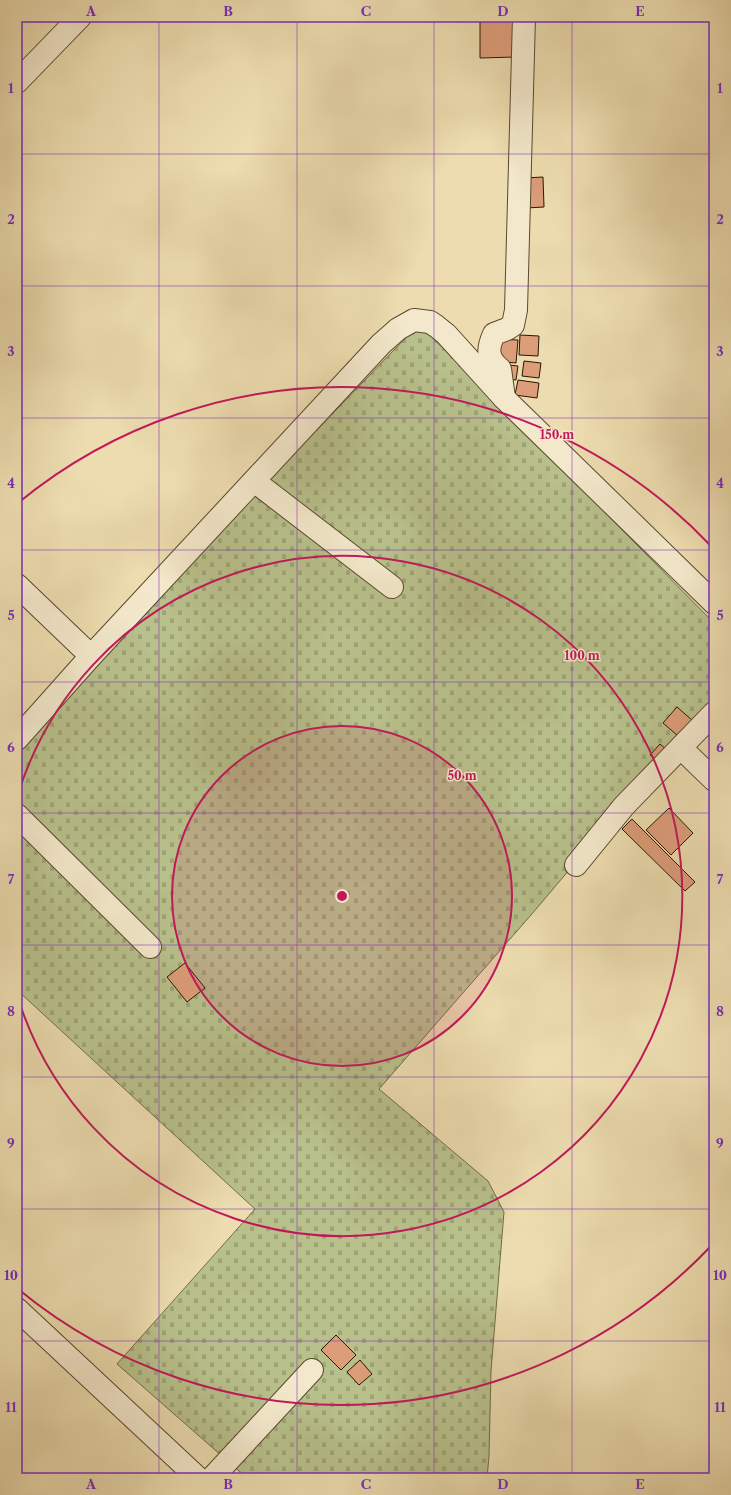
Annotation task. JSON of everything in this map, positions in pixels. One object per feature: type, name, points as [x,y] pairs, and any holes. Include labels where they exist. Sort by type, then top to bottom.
[{"type":"street","points":[[17,82],[80,17]]},
{"type":"street","points":[[504,398],[500,368],[492,362],[488,346],[494,334],[513,325],[516,310],[524,17]]},
{"type":"street","points":[[17,738],[91,656],[381,344],[398,329],[414,320],[430,322],[446,334],[504,398],[714,603]]},
{"type":"street","points":[[254,481],[392,587]]},
{"type":"street","points":[[17,585],[91,656]]},
{"type":"street","points":[[576,865],[624,806],[714,713]]},
{"type":"street","points":[[680,748],[714,780]]},
{"type":"street","points":[[17,815],[150,947]]},
{"type":"street","points":[[17,1310],[198,1478]]},
{"type":"street","points":[[212,1478],[312,1370]]},
{"type":"green space","points":[[419,324],[714,623],[714,699],[531,915],[379,1089],[488,1181],[504,1212],[491,1371],[487,1478],[247,1478],[117,1364],[255,1209],[17,990],[17,753],[144,609]]},
{"type":"building","points":[[480,17],[516,17],[516,57],[480,58]]},
{"type":"building","points":[[543,177],[544,207],[526,208],[525,178]]},
{"type":"building","points":[[520,335],[539,336],[538,356],[519,355]]},
{"type":"building","points":[[497,339],[518,340],[516,363],[495,361]]},
{"type":"building","points":[[524,361],[541,363],[539,378],[522,376]]},
{"type":"building","points":[[509,365],[518,366],[516,380],[507,379]]},
{"type":"building","points":[[518,380],[539,383],[537,398],[515,395]]},
{"type":"building","points":[[677,707],[692,720],[678,736],[663,723]]},
{"type":"building","points":[[660,744],[667,750],[657,760],[650,755]]},
{"type":"building","points":[[669,808],[693,833],[671,855],[646,830]]},
{"type":"building","points":[[632,819],[695,882],[685,891],[622,829]]},
{"type":"building","points":[[185,963],[205,988],[187,1002],[167,977]]},
{"type":"building","points":[[336,1335],[356,1355],[341,1370],[321,1350]]},
{"type":"building","points":[[360,1360],[372,1374],[359,1385],[347,1372]]}]
